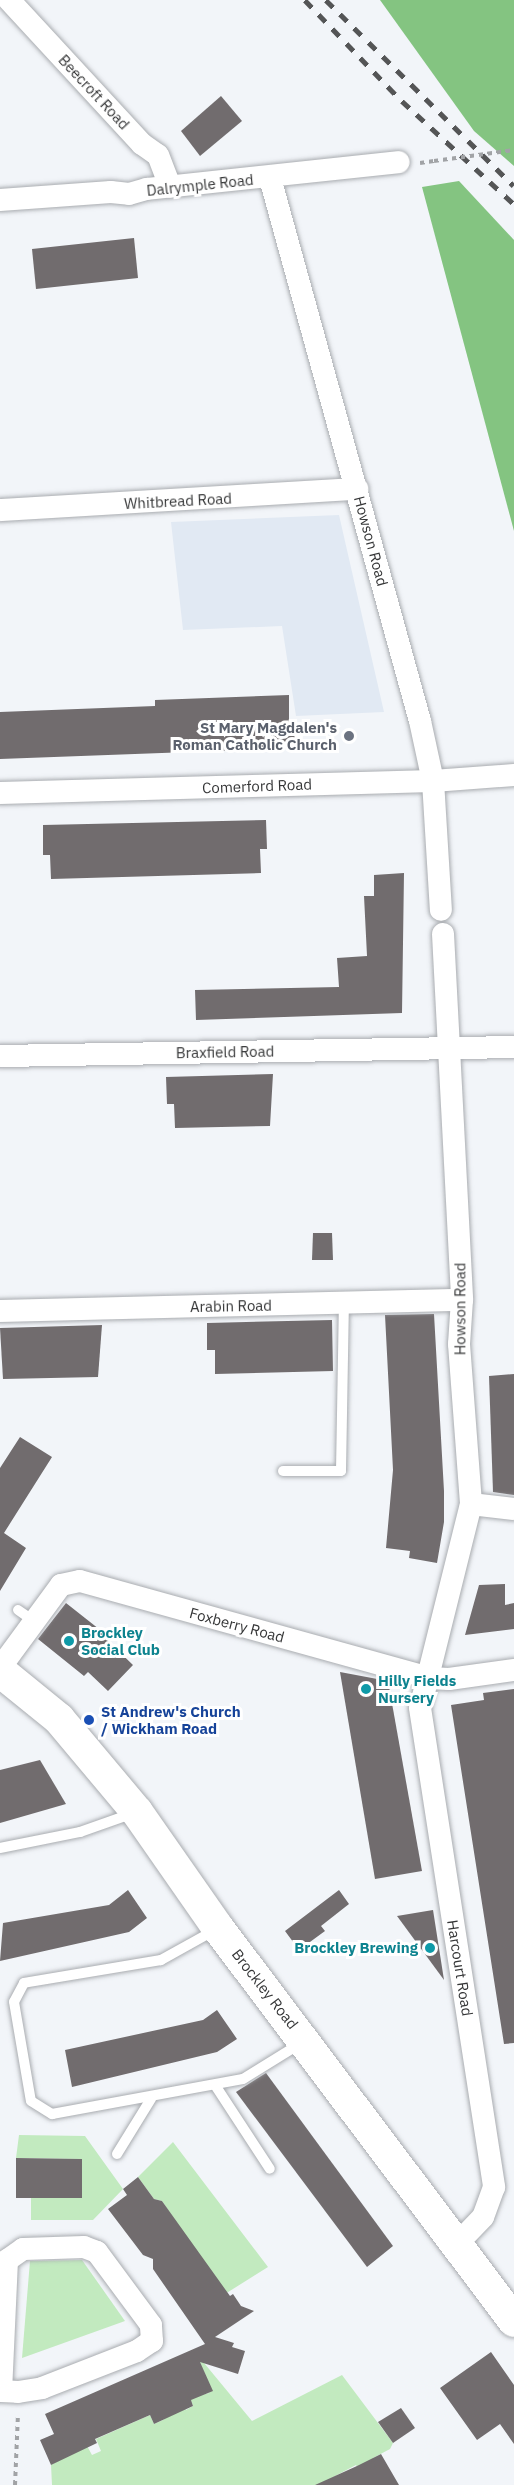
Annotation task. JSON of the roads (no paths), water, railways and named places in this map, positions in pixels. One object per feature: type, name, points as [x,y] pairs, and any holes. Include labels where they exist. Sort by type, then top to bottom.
[{"type":"main road","name":"Brockley Road","points":[[0,1670],[59,1719],[137,1812],[218,1928],[305,2040],[455,2246],[514,2321]]},
{"type":"street","name":"Beecroft Road","points":[[9,0],[142,144],[158,155],[170,187]]},
{"type":"street","name":"Dalrymple Road","points":[[0,200],[111,192],[129,194],[170,187],[270,178],[399,162]]},
{"type":"street","name":"Howson Road","points":[[270,178],[357,489],[433,781],[441,910]]},
{"type":"street","name":"Whitbread Road","points":[[0,510],[357,489]]},
{"type":"street","name":"Comerford Road","points":[[0,793],[433,781],[514,775]]},
{"type":"street","name":"Howson Road","points":[[429,1678],[471,1504],[459,1344],[462,1300],[443,934]]},
{"type":"street","name":"Braxfield Road","points":[[0,1056],[514,1047]]},
{"type":"street","name":"Arabin Road","points":[[0,1311],[462,1300]]},
{"type":"street","points":[[471,1504],[514,1509]]},
{"type":"street","name":"Foxberry Road","points":[[0,1670],[26,1615],[61,1585],[80,1581],[429,1678],[449,1679],[514,1670]]},
{"type":"street","name":"Harcourt Road","points":[[429,1678],[420,1708],[494,2187],[483,2217],[455,2246]]},
{"type":"street","points":[[84,2247],[97,2252],[151,2325],[152,2341],[116,2360],[42,2388],[6,2391],[7,2259],[23,2249],[84,2247]]},
{"type":"lane","points":[[441,910],[443,934]]},
{"type":"lane","points":[[283,1471],[341,1471],[344,1304]]},
{"type":"lane","points":[[0,1848],[80,1832],[137,1812]]},
{"type":"lane","points":[[218,1928],[161,1960],[24,1983],[14,2002],[31,2101],[52,2114],[151,2099],[243,2079],[305,2040]]},
{"type":"lane","points":[[215,2085],[270,2169]]},
{"type":"lane","points":[[117,2154],[151,2099]]},
{"type":"railway","points":[[305,0],[402,101],[514,204]]},
{"type":"railway","points":[[326,0],[514,186]]},
{"type":"place","name":"St Mary Magdalen's Roman Catholic Church","points":[[349,736]]},
{"type":"place","name":"Brockley Social Club","points":[[69,1641]]},
{"type":"place","name":"Hilly Fields Nursery","points":[[366,1689]]},
{"type":"place","name":"St Andrew's Church / Wickham Road","points":[[89,1720]]},
{"type":"place","name":"Brockley Brewing","points":[[430,1948]]}]
